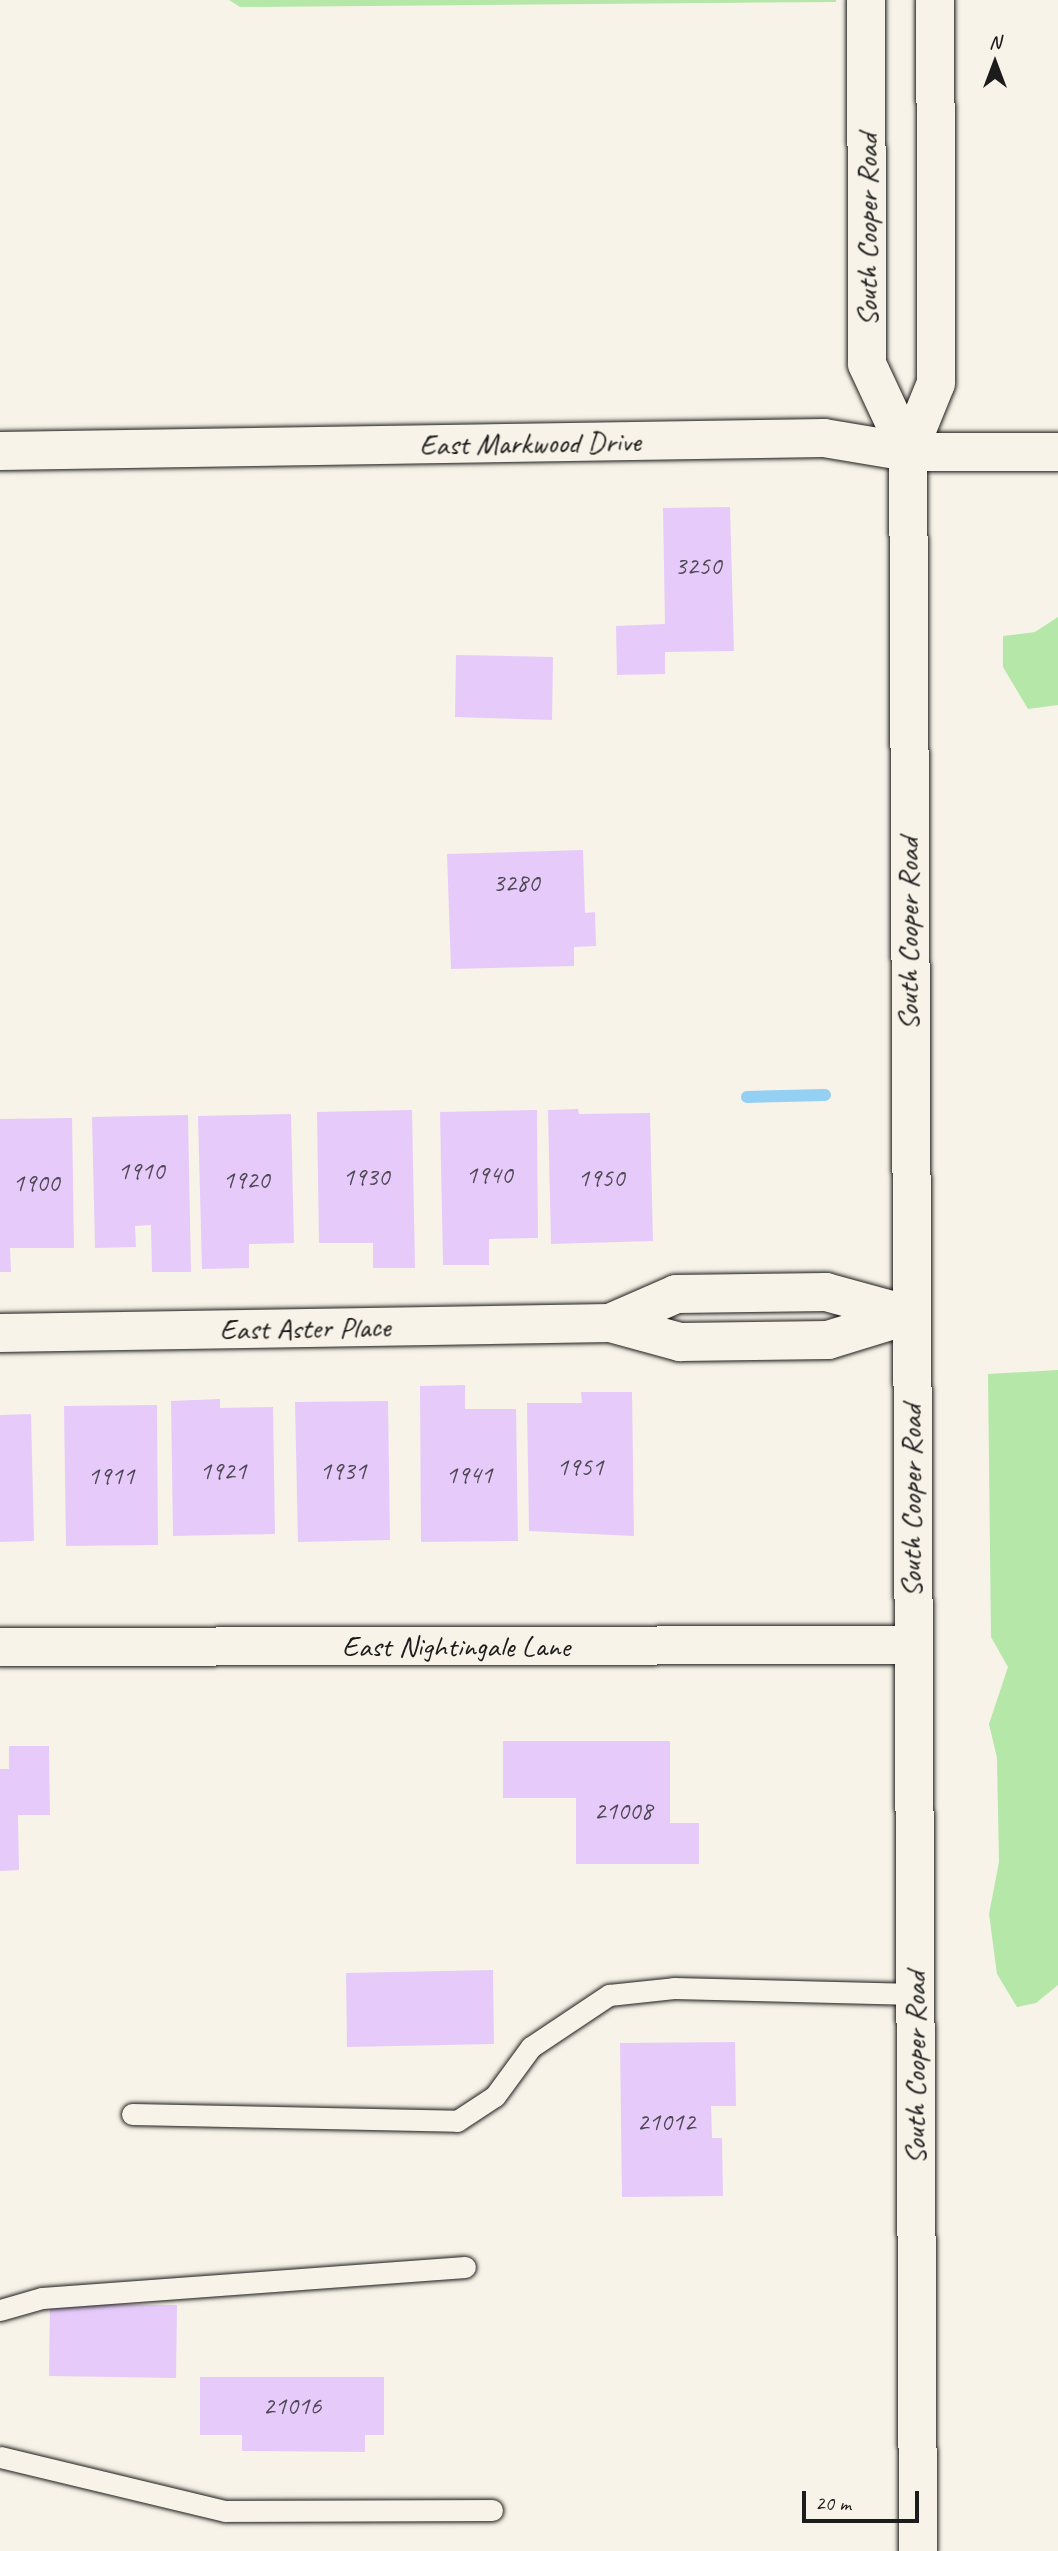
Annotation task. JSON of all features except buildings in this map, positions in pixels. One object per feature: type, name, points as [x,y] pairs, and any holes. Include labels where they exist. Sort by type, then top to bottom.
[{"type":"street","name":"South Cooper Road","points":[[866,0],[867,364],[908,452]]},
{"type":"street","name":"South Cooper Road","points":[[918,2551],[910,1315],[908,452],[936,383],[935,0]]},
{"type":"street","name":"East Markwood Drive","points":[[0,451],[824,438],[908,452],[1058,452]]},
{"type":"street","name":"East Aster Place","points":[[610,1323],[676,1294],[826,1292],[910,1315]]},
{"type":"street","points":[[713,1294],[713,1342]]},
{"type":"street","name":"East Aster Place","points":[[0,1333],[610,1323],[680,1342],[828,1340],[910,1315]]},
{"type":"street","name":"East Nightingale Lane","points":[[0,1647],[912,1645]]},
{"type":"lane","points":[[132,2113],[457,2121],[495,2096],[531,2047],[609,1995],[674,1988],[915,1994]]},
{"type":"lane","points":[[0,2310],[41,2298],[466,2267]]},
{"type":"lane","points":[[0,2457],[225,2511],[492,2510]]},
{"type":"green space","points":[[229,0],[836,0],[836,2],[240,7]]},
{"type":"green space","points":[[1058,617],[1058,705],[1028,709],[1003,667],[1003,636],[1035,632]]},
{"type":"green space","points":[[1058,1370],[1058,1985],[1036,2003],[1017,2007],[997,1974],[989,1914],[999,1862],[997,1758],[989,1724],[1008,1667],[991,1637],[988,1374]]},
{"type":"waterway","points":[[747,1097],[825,1095]]}]
